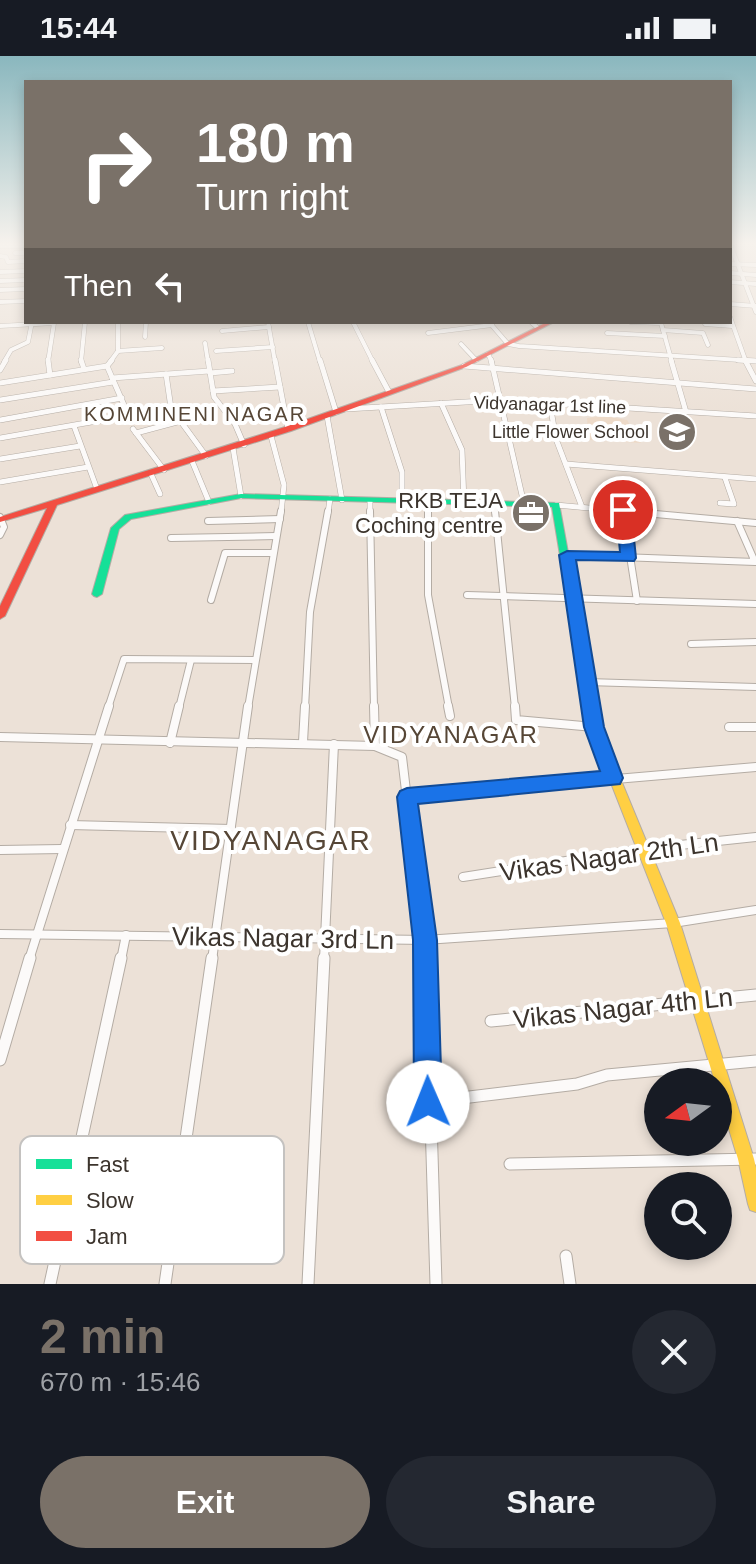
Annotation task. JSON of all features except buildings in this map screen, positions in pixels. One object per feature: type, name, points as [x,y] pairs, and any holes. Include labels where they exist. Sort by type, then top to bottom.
[{"type":"street","points":[[0,309],[1,302]]},
{"type":"street","points":[[732,304],[755,308]]},
{"type":"street","points":[[0,326],[24,324]]},
{"type":"street","points":[[0,370],[11,350],[28,342],[32,324]]},
{"type":"street","points":[[50,375],[47,355],[54,324]]},
{"type":"street","points":[[84,369],[80,358],[85,324]]},
{"type":"street","points":[[0,383],[107,366],[118,351],[118,324]]},
{"type":"street","points":[[145,337],[146,324]]},
{"type":"street","points":[[309,324],[336,412],[342,500]]},
{"type":"street","points":[[354,324],[389,392]]},
{"type":"street","points":[[428,333],[485,324]]},
{"type":"street","points":[[492,324],[508,344],[756,361]]},
{"type":"street","points":[[661,324],[686,412]]},
{"type":"street","points":[[705,324],[732,326],[756,381]]},
{"type":"street","points":[[222,331],[268,325],[288,429]]},
{"type":"street","points":[[0,535],[4,527],[0,519],[244,445],[464,366],[508,344],[534,325]]},
{"type":"street","points":[[607,333],[703,333],[708,345]]},
{"type":"street","points":[[205,343],[214,397],[235,424],[244,445]]},
{"type":"street","points":[[461,344],[476,360]]},
{"type":"street","points":[[216,351],[273,347]]},
{"type":"street","points":[[118,351],[162,348]]},
{"type":"street","points":[[252,348],[253,358]]},
{"type":"street","points":[[488,354],[494,367],[524,504]]},
{"type":"street","points":[[642,354],[643,361]]},
{"type":"street","points":[[107,366],[130,418]]},
{"type":"street","points":[[464,366],[756,389]]},
{"type":"street","points":[[0,400],[113,380],[232,371]]},
{"type":"street","points":[[166,374],[171,408],[206,456]]},
{"type":"street","points":[[213,391],[280,387]]},
{"type":"street","points":[[0,420],[122,398]]},
{"type":"street","name":"Vidyanagar 1st line","points":[[336,412],[500,400],[756,416]]},
{"type":"street","points":[[441,403],[462,450],[464,503]]},
{"type":"street","points":[[550,404],[556,439],[582,507]]},
{"type":"street","points":[[381,407],[402,472],[402,502]]},
{"type":"street","points":[[0,438],[130,418],[171,408]]},
{"type":"street","points":[[164,470],[134,431],[181,421]]},
{"type":"street","points":[[74,426],[97,489]]},
{"type":"street","points":[[187,1136],[255,660],[284,496],[271,436]]},
{"type":"street","points":[[0,459],[80,446]]},
{"type":"street","points":[[233,448],[241,496]]},
{"type":"street","points":[[192,461],[209,502]]},
{"type":"street","points":[[566,464],[756,479]]},
{"type":"street","points":[[0,482],[88,467]]},
{"type":"street","points":[[151,474],[160,494]]},
{"type":"street","points":[[720,503],[734,504],[725,478]]},
{"type":"street","points":[[97,594],[105,557],[120,522],[241,496],[556,505],[756,523]]},
{"type":"street","points":[[303,742],[310,612],[330,499]]},
{"type":"street","points":[[370,501],[375,746]]},
{"type":"street","points":[[0,616],[54,502]]},
{"type":"street","points":[[428,502],[428,595],[450,716]]},
{"type":"street","points":[[494,504],[516,720],[594,727]]},
{"type":"street","points":[[556,505],[567,555],[594,727],[673,923],[716,1064],[751,1159],[756,1204]]},
{"type":"street","points":[[623,510],[637,601]]},
{"type":"street","points":[[208,521],[280,519]]},
{"type":"street","points":[[567,555],[756,563],[737,521]]},
{"type":"street","points":[[171,538],[276,536]]},
{"type":"street","points":[[211,600],[229,537]]},
{"type":"street","points":[[225,553],[272,553]]},
{"type":"street","points":[[467,595],[756,604]]},
{"type":"street","points":[[691,644],[756,642]]},
{"type":"street","points":[[0,1060],[62,849],[124,659],[255,660]]},
{"type":"street","points":[[170,743],[191,660]]},
{"type":"street","points":[[587,682],[756,687]]},
{"type":"street","points":[[729,727],[756,727]]},
{"type":"street","points":[[0,737],[170,743],[303,742],[375,746],[402,757],[425,940],[436,1284]]},
{"type":"street","points":[[308,1284],[334,744]]},
{"type":"street","points":[[407,797],[756,767]]},
{"type":"street","points":[[70,825],[231,829]]},
{"type":"street","name":"Vikas Nagar 2th Ln","points":[[463,877],[642,849],[756,837]]},
{"type":"street","points":[[0,850],[62,849]]},
{"type":"street","name":"Vikas Nagar 3rd Ln","points":[[0,934],[425,940],[673,923],[756,910]]},
{"type":"street","points":[[82,1136],[126,935]]},
{"type":"street","name":"Vikas Nagar 4th Ln","points":[[491,1021],[756,995]]},
{"type":"street","points":[[428,1102],[577,1084],[607,1075],[756,1061]]},
{"type":"street","points":[[510,1164],[751,1159]]},
{"type":"street","points":[[566,1256],[570,1284]]},
{"type":"street","points":[[50,1284],[54,1264]]},
{"type":"street","points":[[165,1284],[168,1264]]},
{"type":"shaded area","points":[[604,416],[627,420],[641,443],[589,440],[587,418]]},
{"type":"traffic: fast","points":[[97,594],[115,528],[128,517],[241,496],[556,505],[580,646]]},
{"type":"traffic: slow","points":[[580,646],[594,727],[673,923],[746,1159],[756,1204]]},
{"type":"traffic: jam","points":[[0,520],[288,429],[464,366],[547,324]]},
{"type":"traffic: jam","points":[[0,616],[54,502]]},
{"type":"place","name":"Little Flower School","points":[[677,432]]},
{"type":"place","name":"RKB TEJA Coching centre","points":[[531,513]]},
{"type":"district","name":"KOMMINENI NAGAR","points":[[195,414]]},
{"type":"district","name":"VIDYANAGAR","points":[[451,735]]},
{"type":"district","name":"VIDYANAGAR","points":[[271,840]]},
{"type":"route","points":[[428,1102],[425,940],[407,797],[612,778],[594,727],[567,555],[628,558],[623,510]]}]
